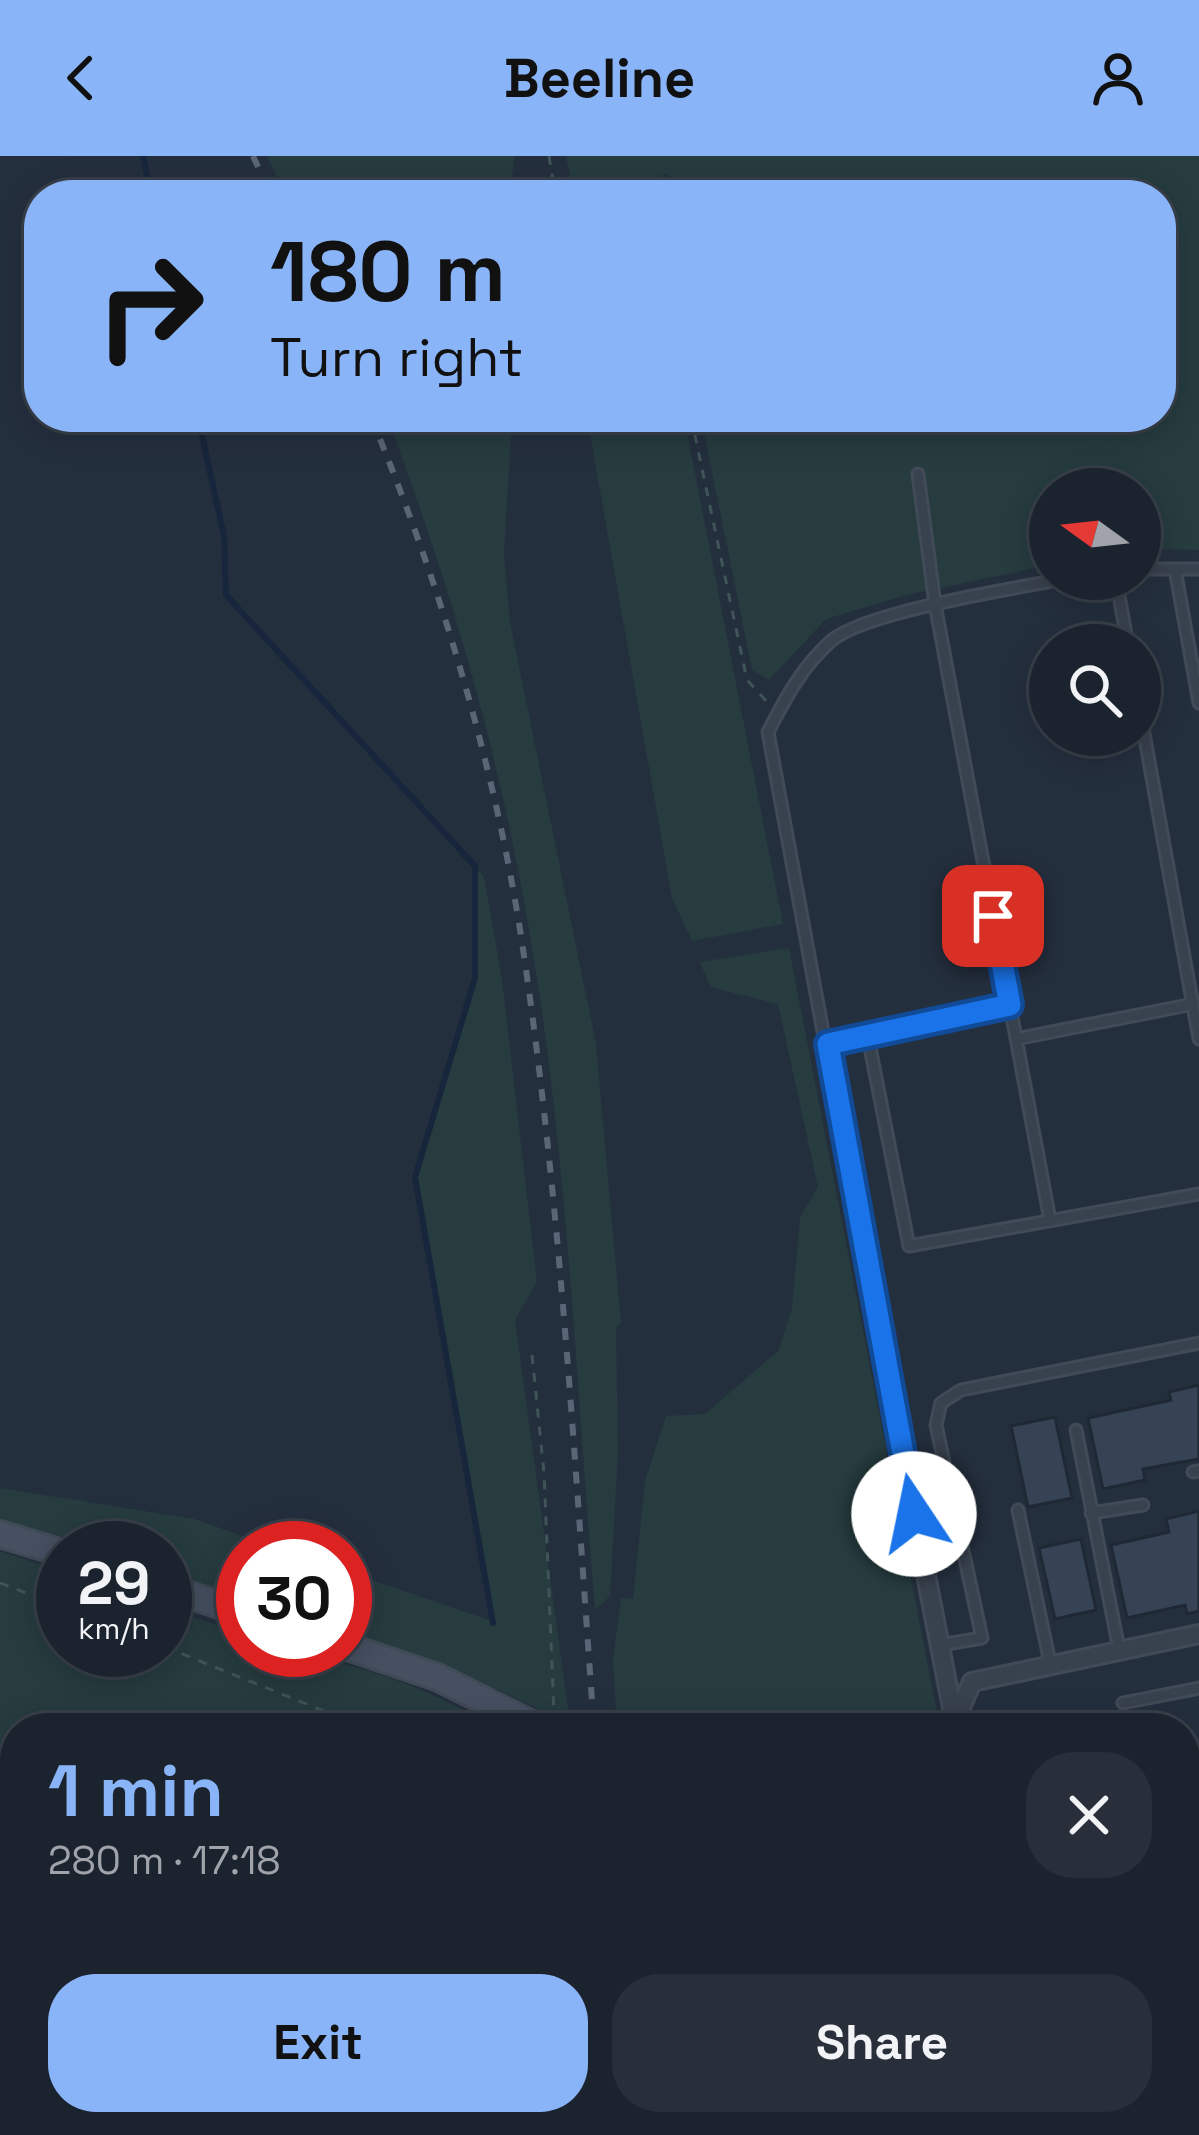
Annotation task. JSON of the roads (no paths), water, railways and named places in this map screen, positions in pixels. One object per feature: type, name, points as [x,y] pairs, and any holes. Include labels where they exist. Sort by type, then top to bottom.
[{"type":"main road","points":[[0,1534],[36,1545]]},
{"type":"main road","points":[[372,1655],[437,1677],[510,1713]]},
{"type":"street","points":[[871,1294],[953,1713]]},
{"type":"street","points":[[959,1713],[972,1682],[1199,1634]]},
{"type":"lane","points":[[918,474],[935,604],[1050,1220]]},
{"type":"lane","points":[[1161,569],[1199,569]]},
{"type":"lane","points":[[1175,569],[1199,703]]},
{"type":"lane","points":[[871,1294],[768,732],[795,680],[836,637],[935,604],[1029,586]]},
{"type":"lane","points":[[1148,756],[1199,1040]]},
{"type":"lane","points":[[1016,1039],[1192,1004]]},
{"type":"lane","points":[[828,1044],[1010,1005]]},
{"type":"lane","points":[[868,1037],[909,1246],[1199,1194]]},
{"type":"lane","points":[[940,1646],[982,1638],[936,1425],[941,1403],[961,1390],[1199,1343]]},
{"type":"lane","points":[[1076,1430],[1119,1649]]},
{"type":"lane","points":[[1091,1513],[1143,1505]]},
{"type":"lane","points":[[1018,1510],[1050,1664]]},
{"type":"lane","points":[[1123,1703],[1199,1688]]},
{"type":"waterway","points":[[143,156],[148,180]]},
{"type":"waterway","points":[[201,432],[224,536],[226,595],[475,866],[475,978],[415,1177],[493,1623]]},
{"type":"railway","points":[[253,156],[264,180]]},
{"type":"railway","points":[[377,432],[463,678],[512,881],[557,1240],[593,1713]]}]
